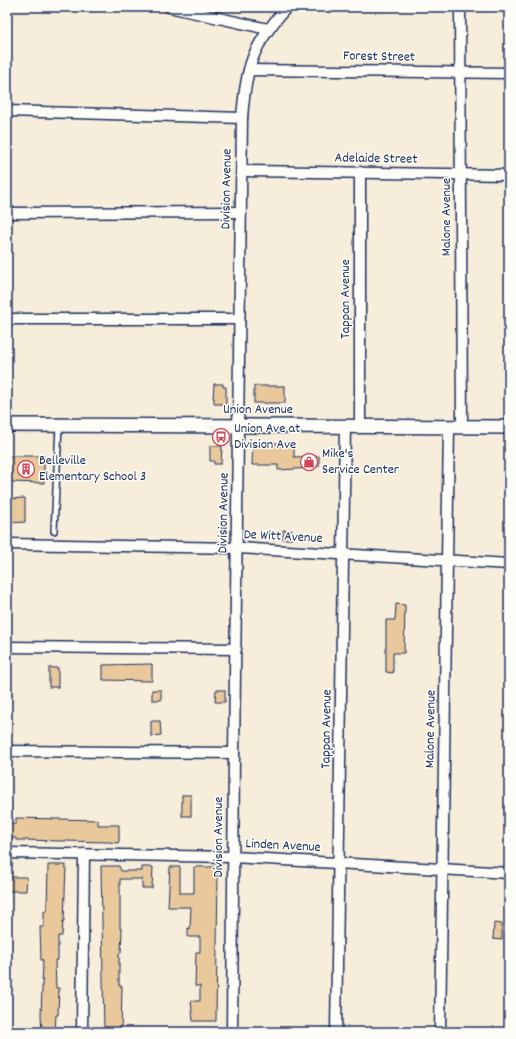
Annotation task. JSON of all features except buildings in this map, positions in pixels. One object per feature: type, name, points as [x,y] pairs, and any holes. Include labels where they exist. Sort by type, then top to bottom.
[{"type":"street","points":[[169,7],[268,29]]},
{"type":"street","name":"Division Avenue","points":[[232,1032],[242,118],[245,83],[255,50],[268,29],[287,7]]},
{"type":"street","name":"Malone Avenue","points":[[440,1032],[448,560],[455,427],[461,174],[462,72],[460,7]]},
{"type":"street","name":"Forest Street","points":[[249,70],[509,73]]},
{"type":"street","points":[[7,111],[242,118]]},
{"type":"street","name":"Adelaide Street","points":[[242,171],[509,175]]},
{"type":"street","name":"Tappan Avenue","points":[[360,172],[360,426]]},
{"type":"street","points":[[7,213],[240,212]]},
{"type":"street","points":[[7,319],[239,319]]},
{"type":"street","name":"Union Avenue","points":[[7,425],[509,427]]},
{"type":"street","name":"Tappan Avenue","points":[[336,1032],[340,863],[343,554],[346,426]]},
{"type":"street","name":"De Witt Avenue","points":[[7,544],[238,548],[509,564]]},
{"type":"street","points":[[7,647],[236,649]]},
{"type":"street","points":[[7,751],[234,753]]},
{"type":"street","name":"Linden Avenue","points":[[7,853],[233,857],[509,873]]},
{"type":"street","points":[[82,1032],[84,854]]},
{"type":"lane","points":[[54,531],[59,425]]},
{"type":"place","name":"Union Ave at Division Ave","points":[[221,437]]},
{"type":"place","name":"Mike's Service Center","points":[[309,462]]},
{"type":"place","name":"Belleville Elementary School 3","points":[[26,469]]}]
